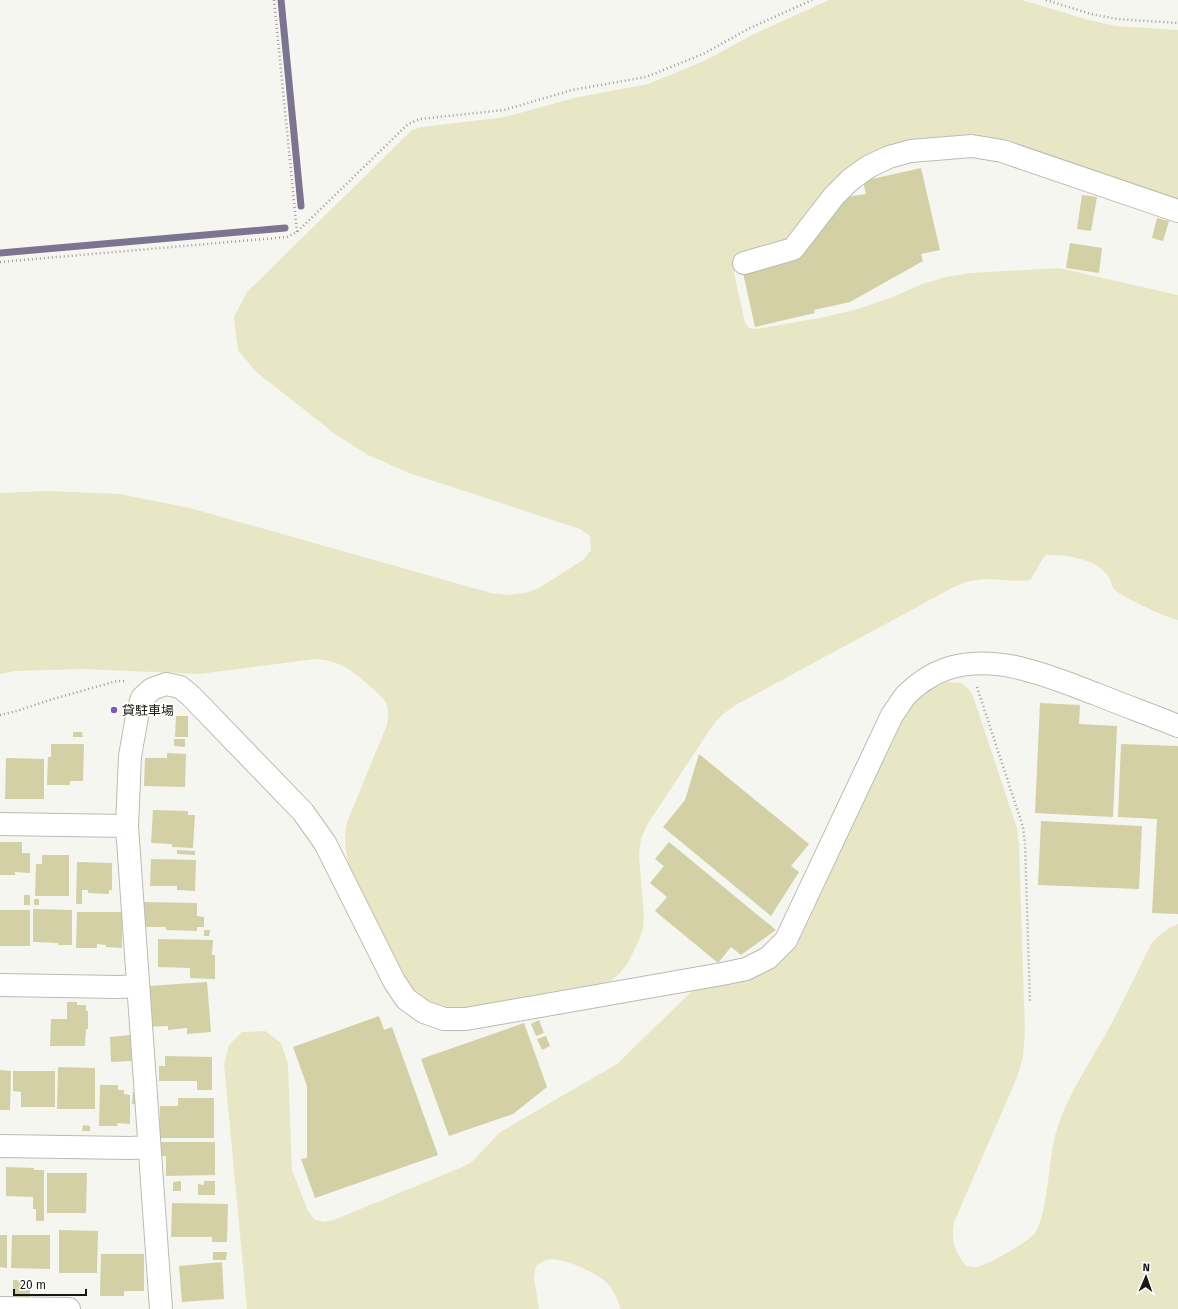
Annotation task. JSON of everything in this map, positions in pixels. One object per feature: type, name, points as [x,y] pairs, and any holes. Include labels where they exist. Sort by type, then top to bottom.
[{"type":"street","points":[[744,263],[793,249],[834,196],[850,180],[868,167],[889,157],[910,151],[972,146],[1002,150],[1167,209],[1178,211]]},
{"type":"street","points":[[161,1309],[127,826],[130,756],[138,711],[142,698],[152,688],[166,684],[180,687],[191,696],[303,812],[325,843],[394,981],[406,999],[424,1012],[444,1020],[466,1019],[722,974],[746,969],[768,958],[786,940],[892,715],[906,696],[924,680],[946,669],[969,664],[995,664],[1013,667],[1049,676],[1178,726]]},
{"type":"street","points":[[0,824],[127,826]]},
{"type":"street","points":[[0,985],[138,986]]},
{"type":"street","points":[[0,1146],[149,1147]]},
{"type":"street","points":[[0,1308],[69,1309]]},
{"type":"path","points":[[274,0],[297,232]]},
{"type":"path","points":[[0,262],[287,237],[297,232],[408,124],[420,120],[504,110],[572,90],[646,78],[703,54],[750,28],[812,0]]},
{"type":"path","points":[[1046,0],[1091,14],[1117,19],[1178,23]]},
{"type":"path","points":[[969,664],[1023,827],[1025,844],[1030,1002]]},
{"type":"path","points":[[0,716],[117,681],[138,680],[152,688]]},
{"type":"green space","points":[[829,0],[1022,0],[1089,20],[1116,26],[1178,30],[1178,204],[1004,144],[909,144],[789,243],[736,265],[734,273],[745,323],[749,328],[756,329],[825,317],[858,309],[893,297],[922,284],[946,277],[971,273],[1059,268],[1178,295],[1178,620],[1155,612],[1119,593],[1114,588],[1103,570],[1096,565],[1063,555],[1046,555],[1030,580],[1015,581],[985,579],[967,582],[956,586],[734,706],[722,715],[713,725],[647,825],[641,839],[639,854],[644,915],[643,928],[628,963],[611,981],[465,1008],[451,1008],[432,1004],[420,997],[413,990],[404,976],[349,866],[345,844],[347,822],[387,725],[388,708],[383,699],[346,667],[332,662],[315,659],[199,674],[82,669],[15,671],[0,674],[0,493],[47,491],[119,494],[190,508],[491,593],[508,595],[525,593],[539,588],[583,560],[591,550],[590,536],[580,529],[409,473],[368,455],[335,434],[255,371],[238,350],[234,317],[247,292],[412,130],[422,127],[505,117],[574,98],[648,84],[706,60],[754,34]]},
{"type":"green space","points":[[948,682],[962,683],[972,693],[1017,828],[1019,844],[1025,1033],[1023,1058],[1016,1080],[954,1222],[954,1245],[966,1266],[978,1267],[1008,1253],[1035,1233],[1042,1216],[1053,1145],[1057,1129],[1069,1099],[1115,1018],[1151,944],[1163,932],[1178,924],[1178,1309],[621,1309],[612,1290],[603,1280],[579,1266],[552,1259],[545,1260],[536,1266],[534,1278],[539,1309],[247,1309],[224,1064],[229,1045],[242,1032],[265,1031],[281,1043],[288,1064],[292,1170],[308,1211],[314,1219],[323,1222],[334,1220],[462,1167],[472,1162],[499,1133],[617,1064],[693,990],[750,979],[775,966],[795,947],[901,721],[914,703],[930,689]]},
{"type":"building","points":[[921,168],[940,250],[921,254],[923,261],[850,302],[814,310],[815,313],[755,327],[743,273],[800,257],[846,197],[866,194],[863,181]]},
{"type":"building","points":[[1082,195],[1097,197],[1091,231],[1077,229]]},
{"type":"building","points":[[1157,218],[1169,221],[1163,241],[1152,238]]},
{"type":"building","points":[[1070,243],[1102,248],[1099,273],[1066,268]]},
{"type":"building","points":[[1040,703],[1080,705],[1079,724],[1117,726],[1113,817],[1035,813]]},
{"type":"building","points":[[176,716],[188,716],[188,737],[175,737]]},
{"type":"building","points":[[73,732],[82,732],[83,737],[73,737]]},
{"type":"building","points":[[174,739],[185,739],[185,747],[174,746]]},
{"type":"building","points":[[51,744],[84,744],[83,781],[70,781],[70,785],[47,785],[48,757],[51,757]]},
{"type":"building","points":[[1121,744],[1178,746],[1178,914],[1152,913],[1157,819],[1118,817]]},
{"type":"building","points":[[167,753],[186,754],[185,787],[144,786],[145,758],[167,758]]},
{"type":"building","points":[[699,754],[809,844],[791,866],[799,872],[771,916],[663,827],[685,800]]},
{"type":"building","points":[[6,758],[44,759],[44,799],[5,799]]},
{"type":"building","points":[[153,810],[188,811],[188,815],[195,815],[193,848],[172,847],[172,844],[151,843]]},
{"type":"building","points":[[1041,821],[1142,826],[1139,889],[1038,885]]},
{"type":"building","points":[[0,842],[22,842],[22,853],[30,853],[30,873],[15,872],[15,875],[0,875]]},
{"type":"building","points":[[669,842],[776,930],[741,955],[731,947],[718,963],[655,911],[667,897],[650,883],[664,866],[655,859]]},
{"type":"building","points":[[177,850],[195,851],[195,855],[177,854]]},
{"type":"building","points":[[42,855],[69,855],[69,896],[35,896],[36,864],[42,864]]},
{"type":"building","points":[[151,859],[196,860],[195,891],[177,890],[177,886],[150,886]]},
{"type":"building","points":[[77,862],[112,863],[112,890],[109,890],[109,894],[88,893],[88,890],[82,890],[82,904],[76,904]]},
{"type":"building","points":[[24,895],[30,895],[30,905],[24,905]]},
{"type":"building","points":[[34,899],[39,899],[39,905],[34,905]]},
{"type":"building","points":[[142,902],[197,903],[197,916],[204,917],[204,927],[197,927],[197,931],[166,930],[166,927],[142,927]]},
{"type":"building","points":[[33,909],[72,910],[72,945],[33,942]]},
{"type":"building","points":[[0,910],[30,910],[30,946],[0,946]]},
{"type":"building","points":[[77,912],[122,912],[122,948],[106,947],[106,945],[97,944],[97,948],[76,948]]},
{"type":"building","points":[[204,930],[210,930],[209,936],[204,936]]},
{"type":"building","points":[[158,939],[213,940],[212,955],[215,955],[215,979],[190,978],[190,968],[158,967]]},
{"type":"building","points":[[207,982],[211,1032],[187,1034],[187,1028],[168,1030],[168,1026],[146,1027],[148,986]]},
{"type":"building","points":[[67,1002],[77,1002],[77,1005],[86,1005],[86,1011],[88,1011],[88,1029],[86,1029],[85,1046],[50,1046],[51,1019],[67,1019]]},
{"type":"building","points":[[379,1016],[384,1030],[392,1027],[438,1155],[315,1198],[301,1159],[307,1158],[307,1086],[293,1047]]},
{"type":"building","points":[[539,1020],[544,1033],[536,1036],[531,1024]]},
{"type":"building","points":[[524,1023],[547,1087],[513,1114],[449,1136],[421,1059]]},
{"type":"building","points":[[130,1035],[132,1061],[111,1062],[110,1037]]},
{"type":"building","points":[[546,1036],[550,1046],[542,1050],[537,1039]]},
{"type":"building","points":[[165,1056],[212,1057],[212,1090],[197,1090],[197,1081],[159,1081],[159,1066],[165,1066]]},
{"type":"building","points":[[58,1067],[95,1068],[95,1109],[57,1109]]},
{"type":"building","points":[[0,1070],[11,1071],[10,1110],[0,1110]]},
{"type":"building","points":[[13,1071],[55,1071],[55,1107],[21,1107],[21,1092],[13,1091]]},
{"type":"building","points":[[100,1085],[118,1085],[118,1090],[124,1090],[124,1094],[130,1095],[130,1124],[118,1123],[117,1126],[99,1126]]},
{"type":"building","points":[[133,1092],[137,1092],[137,1104],[132,1104]]},
{"type":"building","points":[[178,1098],[214,1098],[214,1138],[159,1138],[160,1106],[178,1106]]},
{"type":"building","points":[[83,1125],[90,1126],[90,1131],[82,1131]]},
{"type":"building","points":[[160,1142],[215,1142],[215,1175],[166,1176],[166,1156],[160,1156]]},
{"type":"building","points":[[6,1167],[34,1168],[34,1170],[44,1170],[44,1221],[36,1221],[36,1209],[33,1209],[33,1197],[6,1196]]},
{"type":"building","points":[[47,1173],[87,1173],[86,1213],[47,1213]]},
{"type":"building","points":[[181,1181],[181,1191],[173,1191],[173,1182]]},
{"type":"building","points":[[204,1181],[215,1181],[215,1195],[198,1195],[198,1184],[204,1185]]},
{"type":"building","points":[[172,1203],[228,1204],[227,1242],[212,1242],[212,1237],[171,1237]]},
{"type":"building","points":[[59,1230],[98,1231],[97,1273],[59,1273]]},
{"type":"building","points":[[0,1235],[7,1235],[7,1268],[0,1267]]},
{"type":"building","points":[[12,1235],[50,1235],[50,1269],[11,1268]]},
{"type":"building","points":[[213,1252],[227,1252],[226,1260],[213,1260]]},
{"type":"building","points":[[101,1254],[144,1254],[144,1291],[124,1291],[124,1296],[100,1296]]},
{"type":"building","points":[[222,1262],[224,1299],[182,1302],[179,1266]]},
{"type":"building","points":[[13,1280],[30,1281],[30,1299],[13,1298]]},
{"type":"waterway","points":[[281,0],[301,206]]},
{"type":"waterway","points":[[0,253],[285,228]]},
{"type":"place","name":"貸駐車場","points":[[114,710]]}]
